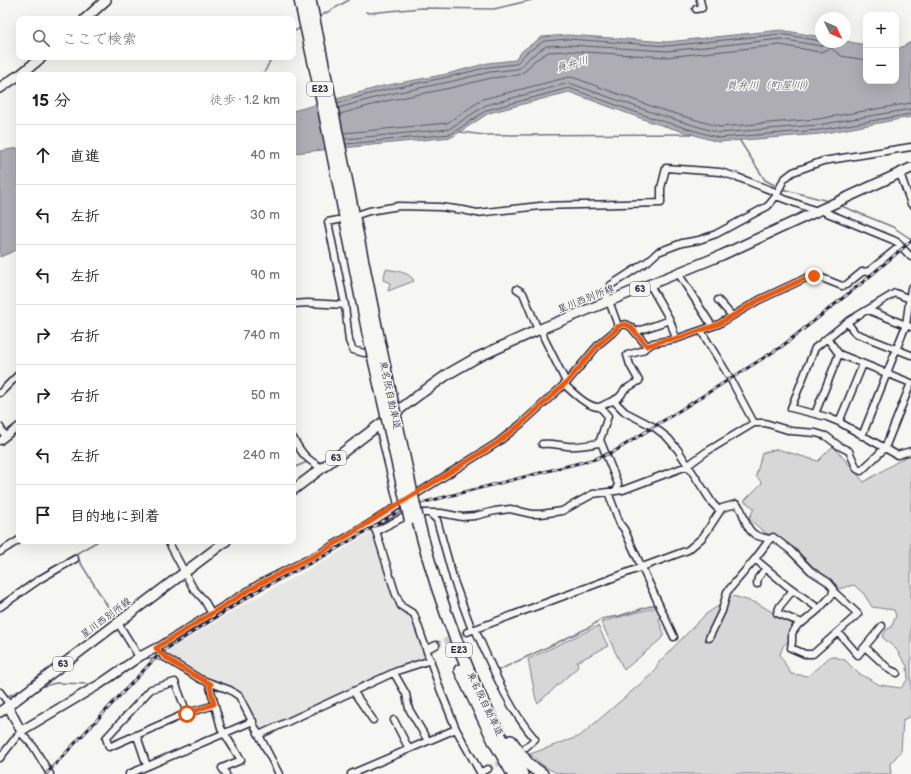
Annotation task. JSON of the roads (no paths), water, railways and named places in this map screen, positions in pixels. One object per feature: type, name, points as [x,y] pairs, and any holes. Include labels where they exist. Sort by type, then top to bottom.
[{"type":"highway","name":"東名阪自動車道","points":[[305,1],[329,89],[341,175],[413,518],[426,552],[469,682],[494,741],[514,774]]},
{"type":"highway","name":"東名阪自動車道","points":[[469,682],[522,774]]},
{"type":"highway","points":[[469,682],[479,717],[508,774]]},
{"type":"highway","points":[[469,682],[522,757],[533,768],[542,774]]},
{"type":"main road","points":[[88,16],[106,0]]},
{"type":"main road","points":[[23,72],[38,60]]},
{"type":"main road","points":[[0,88],[16,77]]},
{"type":"main road","name":"星川西別所線","points":[[296,488],[420,394],[459,368],[498,347],[678,273],[911,168]]},
{"type":"main road","name":"星川西別所線","points":[[0,712],[222,544]]},
{"type":"street","points":[[696,9],[702,8],[700,0]]},
{"type":"street","points":[[617,327],[605,299],[611,285],[658,252],[682,243],[699,240],[728,228],[749,215],[768,206],[779,192],[784,179],[793,172],[823,161],[911,147]]},
{"type":"street","points":[[360,214],[399,206],[440,207],[476,213],[540,206],[661,203],[661,188],[666,168],[720,172],[737,176],[779,192],[818,210],[885,236],[897,242],[911,257]]},
{"type":"street","points":[[900,173],[911,204]]},
{"type":"street","points":[[338,220],[328,222],[344,305],[349,341],[353,350],[364,353]]},
{"type":"street","points":[[517,289],[522,293],[565,383],[581,398],[594,406],[600,407],[622,396],[624,390],[639,381],[630,366],[627,355],[641,351],[647,346],[665,340],[676,339],[719,324],[759,300],[806,278],[814,276],[839,286],[846,285],[862,272],[869,271],[900,246]]},
{"type":"street","points":[[678,273],[712,326]]},
{"type":"street","points":[[650,285],[670,320],[676,339]]},
{"type":"street","points":[[862,436],[887,373],[909,326],[911,288]]},
{"type":"street","points":[[910,299],[895,293],[847,322],[815,348],[791,408],[827,417],[839,422],[896,455],[911,451]]},
{"type":"street","points":[[718,300],[732,316]]},
{"type":"street","points":[[296,304],[344,305]]},
{"type":"street","points":[[868,310],[909,326]]},
{"type":"street","points":[[635,332],[670,320]]},
{"type":"street","points":[[847,322],[855,333],[911,355]]},
{"type":"street","points":[[0,758],[21,732],[100,684],[139,657],[212,614],[215,610],[259,584],[320,553],[369,524],[497,443],[521,424],[576,373],[599,344],[617,329],[617,327],[625,324],[631,327],[647,346]]},
{"type":"street","points":[[702,330],[730,378],[754,424]]},
{"type":"street","points":[[376,531],[404,517],[422,513],[441,513],[468,517],[510,509],[532,514],[562,511],[593,494],[622,490],[688,466],[711,449],[754,424],[765,423],[791,431],[816,433],[826,436],[839,446],[849,451],[860,471],[863,470],[885,448],[911,383],[840,354],[827,338]]},
{"type":"street","points":[[815,414],[840,354]]},
{"type":"street","points":[[839,422],[863,364]]},
{"type":"street","points":[[0,393],[16,377]]},
{"type":"street","points":[[614,401],[625,412],[660,431],[674,446],[713,504],[720,511]]},
{"type":"street","points":[[542,444],[552,443],[567,446],[583,446],[599,443],[608,416],[600,407]]},
{"type":"street","points":[[379,426],[398,505]]},
{"type":"street","points":[[0,427],[5,436]]},
{"type":"street","points":[[0,441],[16,428]]},
{"type":"street","points":[[600,440],[618,484],[618,490]]},
{"type":"street","points":[[296,443],[306,458],[322,468]]},
{"type":"street","points":[[608,492],[620,524],[643,567],[674,637]]},
{"type":"street","points":[[471,630],[688,550],[703,537],[720,511],[732,504],[738,505],[747,526],[753,534],[770,539],[773,537],[787,547],[811,571],[828,582],[833,591],[858,614],[813,654],[805,654],[791,648],[792,633],[800,622]]},
{"type":"street","points":[[429,513],[437,520],[454,581],[471,630],[526,729],[537,741],[526,747]]},
{"type":"street","points":[[369,524],[376,531],[395,592],[402,606],[414,614],[440,689],[456,729],[481,773],[488,769]]},
{"type":"street","points":[[710,638],[722,611],[727,592],[770,539]]},
{"type":"street","points":[[0,552],[16,542]]},
{"type":"street","points":[[170,544],[193,588],[204,600],[212,614]]},
{"type":"street","points":[[0,607],[40,579],[75,559]]},
{"type":"street","points":[[755,559],[819,609]]},
{"type":"street","points":[[757,584],[758,578],[766,568]]},
{"type":"street","points":[[793,590],[780,606],[777,613],[800,622],[804,622],[819,609],[832,595],[833,591]]},
{"type":"street","points":[[118,623],[139,657]]},
{"type":"street","points":[[838,632],[858,655],[882,626]]},
{"type":"street","points":[[427,649],[436,645]]},
{"type":"street","points":[[865,647],[890,670],[897,673]]},
{"type":"street","points":[[156,648],[164,657],[200,679],[230,690],[239,696],[279,774]]},
{"type":"street","points":[[259,735],[394,673],[431,660]]},
{"type":"street","points":[[394,673],[406,694],[409,709],[428,741]]},
{"type":"street","points":[[187,714],[175,682],[151,689],[106,738],[110,747],[214,704]]},
{"type":"street","points":[[211,684],[210,687],[220,728],[241,760],[222,768],[226,774]]},
{"type":"street","points":[[353,691],[373,720]]},
{"type":"street","points":[[0,692],[9,705],[21,732],[33,746],[50,774]]},
{"type":"street","points":[[394,720],[409,749]]},
{"type":"street","points":[[129,774],[253,722]]},
{"type":"street","points":[[351,774],[456,729]]},
{"type":"street","points":[[137,736],[147,766]]},
{"type":"water","name":"員弁川（町屋川）","points":[[781,30],[815,36],[815,48],[851,48],[851,42],[863,44],[863,84],[899,84],[899,48],[911,42],[911,117],[820,134],[718,142],[651,122],[569,92],[489,113],[452,137],[296,153],[296,110],[383,86],[447,74],[488,63],[515,60],[523,50],[542,37],[568,35],[667,42]]},
{"type":"water","points":[[16,148],[16,250],[0,257],[0,151]]},
{"type":"waterway","points":[[317,18],[349,0]]},
{"type":"waterway","points":[[366,12],[369,13],[421,8],[494,9],[532,0]]},
{"type":"waterway","points":[[296,30],[302,27]]},
{"type":"waterway","points":[[264,72],[270,60]]},
{"type":"waterway","points":[[460,132],[485,135],[692,134]]},
{"type":"waterway","points":[[740,141],[765,180],[778,187]]},
{"type":"waterway","points":[[782,189],[828,201]]},
{"type":"waterway","points":[[839,205],[893,227],[911,239]]},
{"type":"waterway","points":[[296,467],[307,462]]},
{"type":"waterway","points":[[0,602],[45,572],[93,544]]},
{"type":"waterway","points":[[75,554],[115,618]]},
{"type":"waterway","points":[[497,671],[590,627],[601,619],[619,616],[657,604]]},
{"type":"waterway","points":[[102,688],[146,658],[164,661]]},
{"type":"waterway","points":[[40,687],[56,683],[91,684]]},
{"type":"waterway","points":[[8,696],[21,690]]},
{"type":"tunnel","points":[[436,645],[467,632]]},
{"type":"tunnel","points":[[488,769],[506,759]]},
{"type":"railway","points":[[46,774],[160,653],[259,590],[326,555],[400,511],[421,503],[595,459],[615,451],[781,347],[863,282],[911,241]]},
{"type":"water label","name":"員弁川","points":[[572,64]]}]
